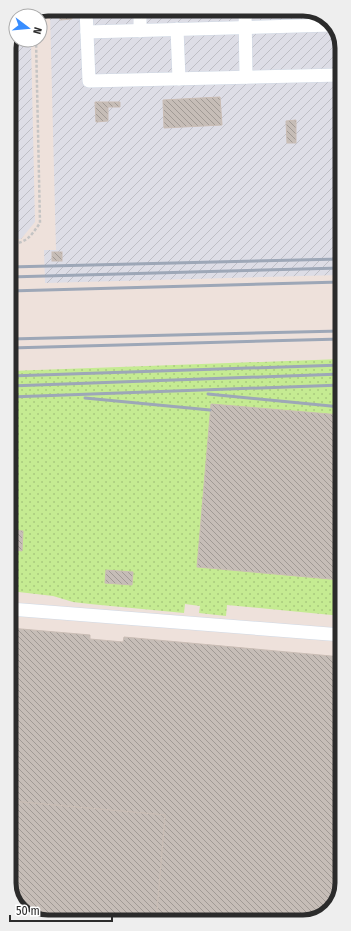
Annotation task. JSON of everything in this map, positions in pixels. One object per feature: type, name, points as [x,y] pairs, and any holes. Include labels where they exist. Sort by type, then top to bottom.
[{"type":"lane","points":[[86,16],[89,81],[335,74]]},
{"type":"lane","points":[[140,16],[140,31]]},
{"type":"lane","points":[[245,16],[246,77]]},
{"type":"lane","points":[[87,32],[325,24]]},
{"type":"lane","points":[[177,30],[179,79]]},
{"type":"lane","points":[[16,609],[335,634]]},
{"type":"path","points":[[16,244],[30,237],[40,223],[36,48]]},
{"type":"shaded area","points":[[50,16],[305,16],[315,18],[326,25],[333,36],[335,48],[335,275],[45,283],[44,250],[56,250]]},
{"type":"shaded area","points":[[16,48],[31,48],[35,222],[21,239],[16,239]]},
{"type":"green space","points":[[335,359],[335,615],[227,605],[226,616],[199,613],[200,606],[185,604],[184,613],[73,602],[53,596],[16,592],[16,371]]},
{"type":"building","points":[[60,16],[72,16],[72,19],[60,20]]},
{"type":"building","points":[[220,97],[222,125],[164,128],[163,100]]},
{"type":"building","points":[[95,102],[120,102],[120,107],[108,107],[108,121],[96,122]]},
{"type":"building","points":[[296,120],[296,143],[287,143],[286,121]]},
{"type":"building","points":[[52,252],[62,252],[62,261],[52,261]]},
{"type":"building","points":[[211,404],[335,414],[335,579],[197,567]]},
{"type":"building","points":[[16,530],[23,531],[22,551],[16,550]]},
{"type":"building","points":[[106,570],[133,572],[132,585],[105,583]]},
{"type":"building","points":[[16,629],[90,635],[90,639],[123,642],[124,637],[335,656],[335,887],[331,899],[321,910],[315,913],[303,915],[157,915],[165,815],[16,802]]},
{"type":"building","points":[[16,802],[165,815],[157,915],[46,915],[30,910],[20,899],[16,883]]},
{"type":"railway","points":[[16,267],[335,259]]},
{"type":"railway","points":[[16,277],[335,268]]},
{"type":"railway","points":[[16,291],[335,282]]},
{"type":"railway","points":[[16,339],[335,331]]},
{"type":"railway","points":[[16,348],[335,339]]},
{"type":"railway","points":[[16,376],[335,365]]},
{"type":"railway","points":[[16,386],[335,374]]},
{"type":"railway","points":[[16,397],[335,385]]},
{"type":"railway","points":[[208,394],[335,406]]},
{"type":"railway","points":[[85,398],[210,410]]}]
